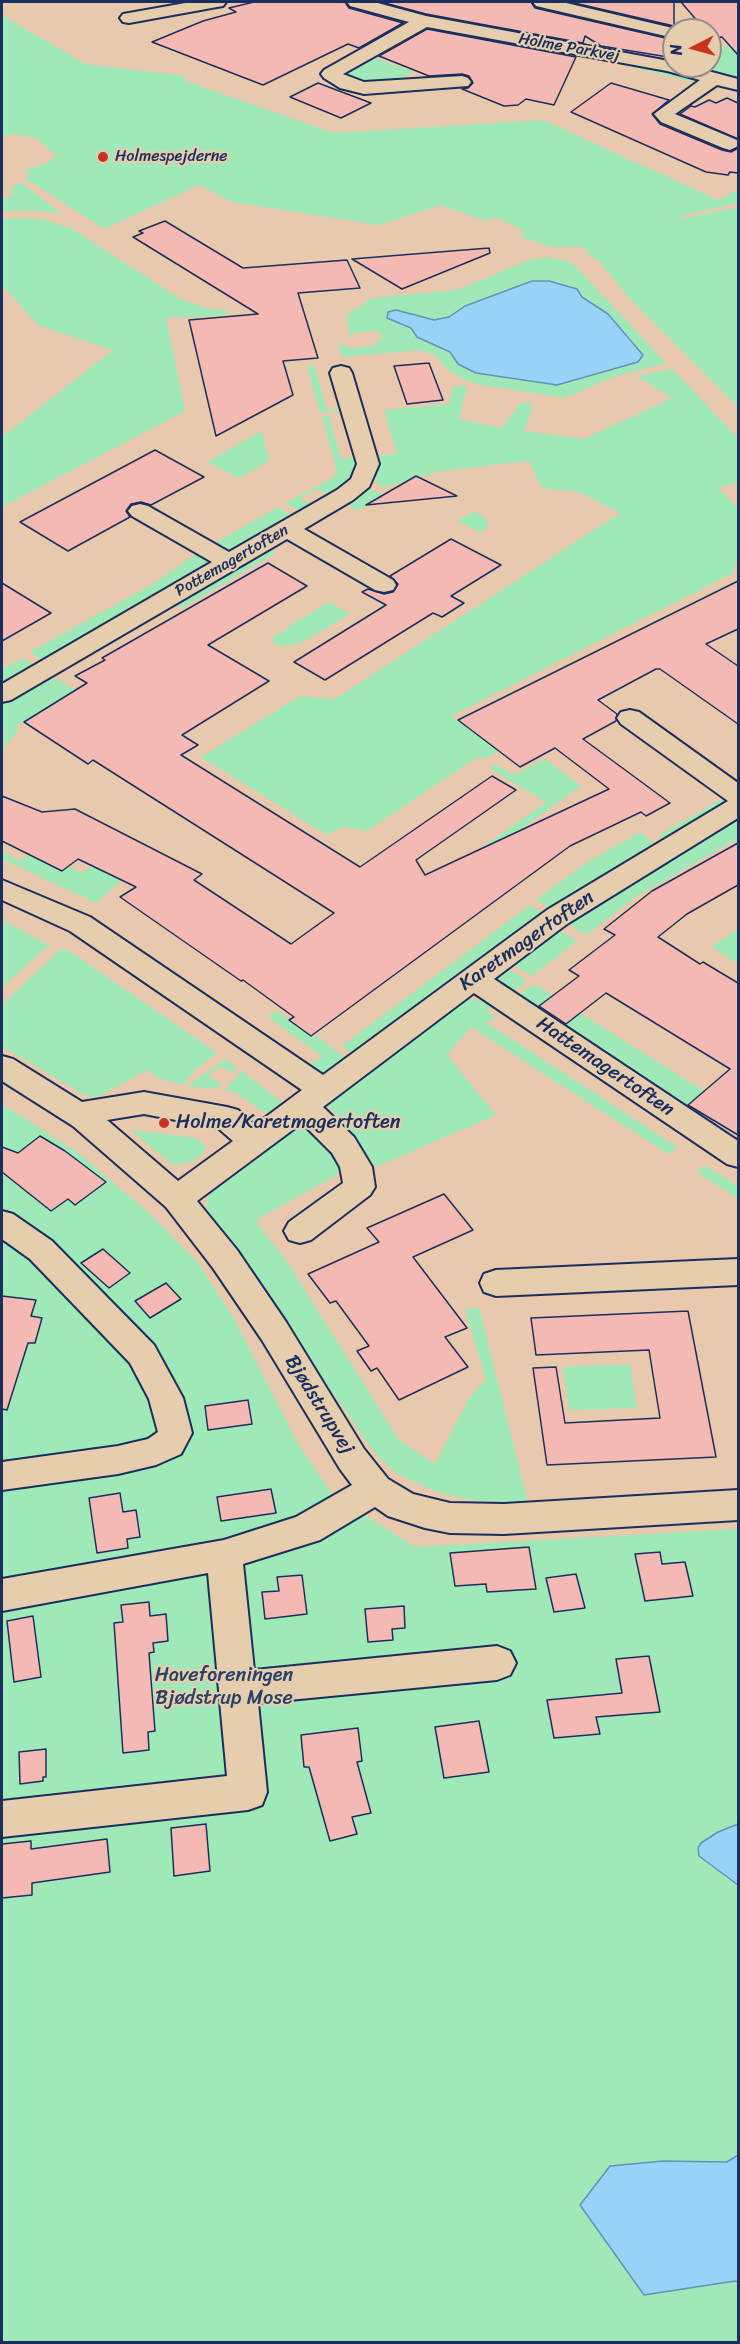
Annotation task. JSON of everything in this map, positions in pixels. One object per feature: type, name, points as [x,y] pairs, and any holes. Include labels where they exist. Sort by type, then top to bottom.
[{"type":"street","points":[[128,17],[217,2]]},
{"type":"street","name":"Holme Parkvej","points":[[356,2],[424,21],[662,65]]},
{"type":"street","points":[[387,12],[406,2]]},
{"type":"street","name":"Holme Parkvej","points":[[542,2],[662,30]]},
{"type":"street","points":[[424,21],[330,74],[347,84],[364,88],[462,82]]},
{"type":"street","points":[[715,78],[663,114],[708,135],[728,135]]},
{"type":"street","name":"Holme Parkvej","points":[[715,78],[738,85]]},
{"type":"street","name":"Pottemagertoften","points":[[2,694],[345,495],[362,482],[368,464],[341,373]]},
{"type":"street","points":[[140,511],[229,562]]},
{"type":"street","points":[[286,529],[384,585]]},
{"type":"street","points":[[630,718],[738,795]]},
{"type":"street","name":"Karetmagertoften","points":[[177,1199],[557,916],[738,807]]},
{"type":"street","points":[[2,889],[80,924],[313,1099],[316,1117],[343,1146],[356,1167],[359,1187],[300,1231]]},
{"type":"street","name":"Hattemagertoften","points":[[472,978],[738,1156]]},
{"type":"street","name":"Bjødstrupvej","points":[[2,1067],[77,1114],[132,1158],[177,1199],[225,1259],[268,1322],[352,1459],[376,1489],[401,1505],[450,1518],[504,1519],[738,1505]]},
{"type":"street","points":[[77,1114],[144,1103],[227,1118],[254,1142]]},
{"type":"street","points":[[2,1223],[41,1250],[142,1354],[166,1398],[175,1433],[169,1444],[156,1451],[118,1460],[2,1476]]},
{"type":"street","points":[[496,1284],[738,1272]]},
{"type":"street","points":[[2,1595],[224,1555],[307,1529],[376,1489]]},
{"type":"street","points":[[2,1819],[248,1792],[224,1555]]},
{"type":"street","points":[[237,1688],[497,1663]]},
{"type":"green space","points":[[2,15],[85,64],[186,76],[183,80],[334,133],[543,120],[718,200],[738,190],[738,203],[679,216],[681,219],[738,207],[738,407],[632,301],[597,259],[586,254],[591,251],[579,247],[551,247],[519,236],[525,231],[496,217],[485,221],[441,205],[379,225],[232,202],[199,185],[104,229],[25,178],[30,173],[22,171],[47,163],[56,156],[36,138],[14,134],[2,136]]},
{"type":"green space","points":[[423,28],[653,67],[662,69],[662,74],[614,63],[426,30],[419,31]]},
{"type":"green space","points":[[738,44],[738,77],[722,73],[722,47]]},
{"type":"green space","points":[[372,57],[415,72],[406,75],[404,80],[365,83],[344,75],[345,72]]},
{"type":"green space","points":[[677,78],[694,78],[698,79],[698,83]]},
{"type":"green space","points":[[20,182],[62,214],[2,211],[2,201],[14,193],[10,188]]},
{"type":"green space","points":[[2,219],[42,219],[71,228],[182,300],[205,308],[226,310],[227,315],[166,318],[185,411],[2,507],[2,437],[113,350],[38,325],[2,285]]},
{"type":"green space","points":[[548,257],[570,262],[666,363],[611,378],[565,398],[474,384],[449,371],[436,356],[420,350],[342,357],[338,343],[351,348],[377,346],[375,341],[383,339],[379,331],[356,332],[350,336],[346,315],[372,298],[457,290],[529,260]],"holes":[[[577,289],[582,297],[608,314],[642,355],[638,362],[557,385],[476,373],[458,364],[450,352],[417,337],[411,328],[416,316],[434,320],[449,317],[465,306]]]},
{"type":"green space","points":[[314,365],[327,410],[341,409],[342,411],[320,413],[307,366]]},
{"type":"green space","points":[[672,369],[738,438],[738,482],[718,488],[738,508],[738,553],[733,573],[451,716],[498,751],[487,758],[476,758],[367,831],[345,827],[327,835],[201,757],[300,696],[335,699],[620,513],[579,492],[542,488],[529,461],[441,471],[384,487],[375,483],[379,456],[397,453],[384,410],[449,404],[453,387],[463,385],[467,387],[459,419],[502,428],[520,403],[533,404],[524,431],[584,439],[672,398],[637,376]]},
{"type":"green space","points":[[322,416],[329,416],[341,459],[357,457],[358,468],[350,482],[329,496],[317,489],[300,498],[312,505],[302,512],[285,503],[332,478],[337,472]]},
{"type":"green space","points":[[262,431],[269,461],[239,478],[207,462]]},
{"type":"green space","points":[[367,488],[384,495],[358,511],[345,504]]},
{"type":"green space","points":[[278,507],[293,516],[227,554],[211,545]]},
{"type":"green space","points":[[474,512],[485,517],[488,528],[480,532],[457,521]]},
{"type":"green space","points":[[266,547],[276,553],[182,608],[173,602]]},
{"type":"green space","points":[[195,555],[210,563],[43,661],[30,652],[154,583]]},
{"type":"green space","points":[[329,602],[350,614],[304,641],[288,646],[275,645],[272,639],[275,635],[287,630],[286,628]]},
{"type":"green space","points":[[23,658],[34,666],[2,686],[2,669]]},
{"type":"green space","points":[[47,674],[81,693],[55,710],[48,707],[37,714],[31,724],[24,721],[15,727],[19,730],[2,749],[2,702]]},
{"type":"green space","points":[[545,759],[581,786],[427,897],[477,851],[546,802],[489,768],[495,764],[513,775]]},
{"type":"green space","points":[[726,797],[729,802],[698,819],[697,824],[664,839],[659,835]]},
{"type":"green space","points":[[738,818],[738,838],[634,898],[589,933],[583,934],[568,923]]},
{"type":"green space","points":[[640,832],[653,843],[552,909],[536,900],[586,863]]},
{"type":"green space","points":[[2,851],[20,862],[28,854],[62,871],[68,866],[83,873],[92,865],[117,878],[121,875],[125,877],[96,903],[2,859]]},
{"type":"green space","points":[[530,905],[544,914],[355,1056],[342,1046]]},
{"type":"green space","points":[[2,920],[49,945],[2,987]]},
{"type":"green space","points":[[558,929],[577,941],[532,976],[512,964]]},
{"type":"green space","points":[[738,929],[738,963],[711,947]]},
{"type":"green space","points":[[61,949],[68,950],[217,1053],[194,1070],[183,1085],[158,1078],[147,1070],[101,1095],[91,1097],[2,1046],[2,1005]]},
{"type":"green space","points":[[508,968],[525,979],[524,984],[510,994],[498,985],[496,977]]},
{"type":"green space","points":[[531,986],[538,986],[553,996],[536,1009],[516,997]]},
{"type":"green space","points":[[466,998],[482,1001],[492,1007],[487,1011],[495,1016],[487,1023],[677,1147],[668,1154],[471,1027],[447,1055],[496,1115],[376,1167],[328,1105]]},
{"type":"green space","points":[[278,1011],[312,1037],[315,1035],[349,1060],[326,1076],[319,1076],[306,1068],[322,1056],[268,1017]]},
{"type":"green space","points":[[580,1013],[704,1091],[688,1105],[562,1027]]},
{"type":"green space","points":[[225,1059],[237,1068],[231,1072],[220,1066],[208,1076],[221,1084],[216,1089],[187,1086]]},
{"type":"green space","points":[[242,1071],[286,1105],[273,1118],[236,1093],[225,1090]]},
{"type":"green space","name":"Haveforeningen Bjødstrup Mose","points":[[2,1104],[77,1152],[148,1212],[198,1263],[235,1320],[299,1446],[333,1495],[415,1547],[738,1529],[738,1824],[718,1832],[738,1885],[738,2155],[727,2162],[663,2161],[610,2166],[738,2282],[738,2342],[2,2342]]},
{"type":"green space","points":[[297,1128],[306,1128],[320,1135],[340,1165],[340,1170],[337,1175],[256,1220],[261,1229],[284,1257],[399,1440],[435,1464],[469,1398],[486,1379],[465,1310],[479,1307],[528,1503],[475,1501],[436,1492],[396,1473],[374,1452],[211,1218],[207,1210],[207,1199],[215,1188]]},
{"type":"green space","points":[[131,1130],[191,1137],[199,1140],[205,1146],[205,1150],[196,1160],[180,1165],[171,1164]]},
{"type":"green space","points":[[704,1165],[738,1186],[738,1199],[697,1172]]},
{"type":"green space","points":[[630,1364],[637,1408],[569,1410],[563,1367]]},
{"type":"water","points":[[532,281],[549,281],[577,289],[582,297],[608,314],[643,355],[638,362],[557,385],[476,373],[458,364],[450,352],[417,337],[411,328],[387,318],[388,312],[396,310],[434,320],[449,317],[465,306]]},
{"type":"water","points":[[738,1824],[738,1885],[699,1856],[698,1848],[701,1843],[718,1832]]},
{"type":"water","points":[[738,2155],[738,2282],[644,2295],[580,2205],[610,2166],[663,2161],[727,2162]]},
{"type":"building","points":[[254,2],[345,2],[349,8],[403,23],[359,48],[348,44],[263,85],[152,42],[203,21],[236,12],[229,8]]},
{"type":"building","points":[[381,2],[531,2],[535,8],[662,37],[662,56],[601,46],[585,36],[583,43],[426,14]]},
{"type":"building","points":[[570,2],[674,2],[674,18],[662,18],[662,23]]},
{"type":"building","points":[[681,2],[738,2],[738,55],[722,37],[722,18],[695,18]]},
{"type":"building","points":[[427,29],[576,57],[554,105],[526,99],[518,105],[504,106],[462,89],[468,88],[473,83],[469,76],[462,74],[429,76],[379,56]]},
{"type":"building","points":[[318,83],[371,103],[341,118],[290,97]]},
{"type":"building","points":[[611,83],[669,100],[652,114],[660,124],[722,150],[731,152],[738,148],[738,173],[730,172],[728,175],[706,172],[571,112]]},
{"type":"building","points":[[727,98],[738,103],[738,139],[680,114],[691,106],[695,107],[709,100],[716,103]]},
{"type":"building","points":[[165,221],[243,268],[347,260],[360,288],[298,293],[318,358],[283,361],[293,395],[216,436],[189,320],[258,314],[133,237],[143,233],[139,231]]},
{"type":"building","points":[[489,248],[490,253],[402,289],[352,259]]},
{"type":"building","points":[[429,363],[443,400],[407,404],[394,366]]},
{"type":"building","points":[[155,450],[204,477],[151,505],[141,502],[131,504],[126,511],[130,517],[68,551],[20,522]]},
{"type":"building","points":[[416,476],[457,496],[366,505]]},
{"type":"building","points":[[451,539],[501,565],[451,596],[464,603],[442,617],[433,613],[325,680],[294,662],[386,605],[362,592],[368,589],[384,594],[393,592],[398,584],[390,576]]},
{"type":"building","points":[[268,563],[307,586],[208,645],[269,681],[182,735],[198,745],[181,755],[360,867],[492,776],[516,790],[416,860],[425,875],[609,789],[555,748],[520,767],[458,720],[738,581],[738,629],[706,644],[738,666],[738,724],[660,669],[598,700],[617,714],[616,721],[583,739],[670,803],[646,816],[641,812],[570,846],[311,1036],[289,1020],[294,1017],[120,897],[136,887],[78,859],[62,871],[2,841],[2,796],[42,812],[75,809],[202,874],[194,880],[291,944],[334,913],[93,760],[88,764],[24,722],[87,683],[75,676],[105,660],[102,658]]},
{"type":"building","points":[[2,583],[51,613],[2,641]]},
{"type":"building","points":[[738,843],[738,885],[687,914],[658,937],[700,964],[703,962],[738,983],[738,1135],[688,1105],[730,1069],[606,993],[566,1024],[539,1006],[579,976],[569,970],[615,935],[604,929],[652,891]]},
{"type":"building","points":[[40,1136],[65,1151],[106,1182],[75,1205],[68,1199],[51,1211],[2,1172],[2,1147],[18,1153]]},
{"type":"building","points":[[444,1194],[473,1230],[413,1257],[467,1328],[445,1337],[468,1367],[399,1400],[377,1368],[371,1371],[357,1351],[369,1346],[336,1301],[330,1303],[308,1274],[379,1242],[367,1228]]},
{"type":"building","points":[[103,1249],[130,1273],[109,1288],[81,1263]]},
{"type":"building","points":[[166,1283],[181,1299],[150,1318],[135,1301]]},
{"type":"building","points":[[2,1296],[36,1300],[31,1316],[42,1318],[35,1343],[28,1343],[7,1410],[2,1409]]},
{"type":"building","points":[[688,1311],[716,1457],[547,1465],[533,1368],[556,1367],[565,1423],[660,1418],[649,1350],[536,1355],[531,1318]]},
{"type":"building","points":[[248,1400],[252,1424],[208,1430],[205,1406]]},
{"type":"building","points":[[271,1489],[276,1513],[221,1521],[217,1497]]},
{"type":"building","points":[[120,1493],[123,1512],[136,1510],[140,1537],[127,1539],[128,1548],[97,1553],[89,1498]]},
{"type":"building","points":[[529,1547],[536,1589],[487,1592],[486,1584],[455,1586],[450,1553]]},
{"type":"building","points":[[660,1552],[662,1564],[685,1562],[693,1596],[645,1601],[635,1554]]},
{"type":"building","points":[[576,1574],[585,1608],[554,1612],[546,1578]]},
{"type":"building","points":[[302,1575],[307,1614],[265,1619],[262,1592],[279,1591],[277,1577]]},
{"type":"building","points":[[149,1602],[150,1616],[166,1614],[168,1641],[153,1643],[154,1652],[149,1653],[155,1731],[148,1732],[149,1750],[123,1753],[114,1623],[123,1622],[121,1605]]},
{"type":"building","points":[[404,1606],[405,1628],[392,1629],[393,1640],[368,1642],[365,1609]]},
{"type":"building","points":[[33,1616],[41,1677],[14,1682],[7,1621]]},
{"type":"building","points":[[649,1656],[660,1712],[596,1717],[600,1734],[554,1738],[547,1700],[622,1693],[616,1659]]},
{"type":"building","points":[[479,1721],[489,1772],[444,1778],[435,1727]]},
{"type":"building","points":[[358,1728],[362,1761],[357,1762],[371,1813],[352,1817],[357,1834],[330,1841],[309,1767],[304,1767],[301,1735]]},
{"type":"building","points":[[46,1749],[46,1777],[43,1777],[43,1781],[20,1784],[19,1752]]},
{"type":"building","points":[[206,1824],[210,1871],[174,1876],[171,1828]]},
{"type":"building","points":[[107,1839],[110,1872],[32,1883],[32,1895],[2,1898],[2,1844],[31,1841],[31,1849]]},
{"type":"place","name":"Holmespejderne","points":[[103,157]]},
{"type":"place","name":"Holme/Karetmagertoften","points":[[164,1123]]}]
